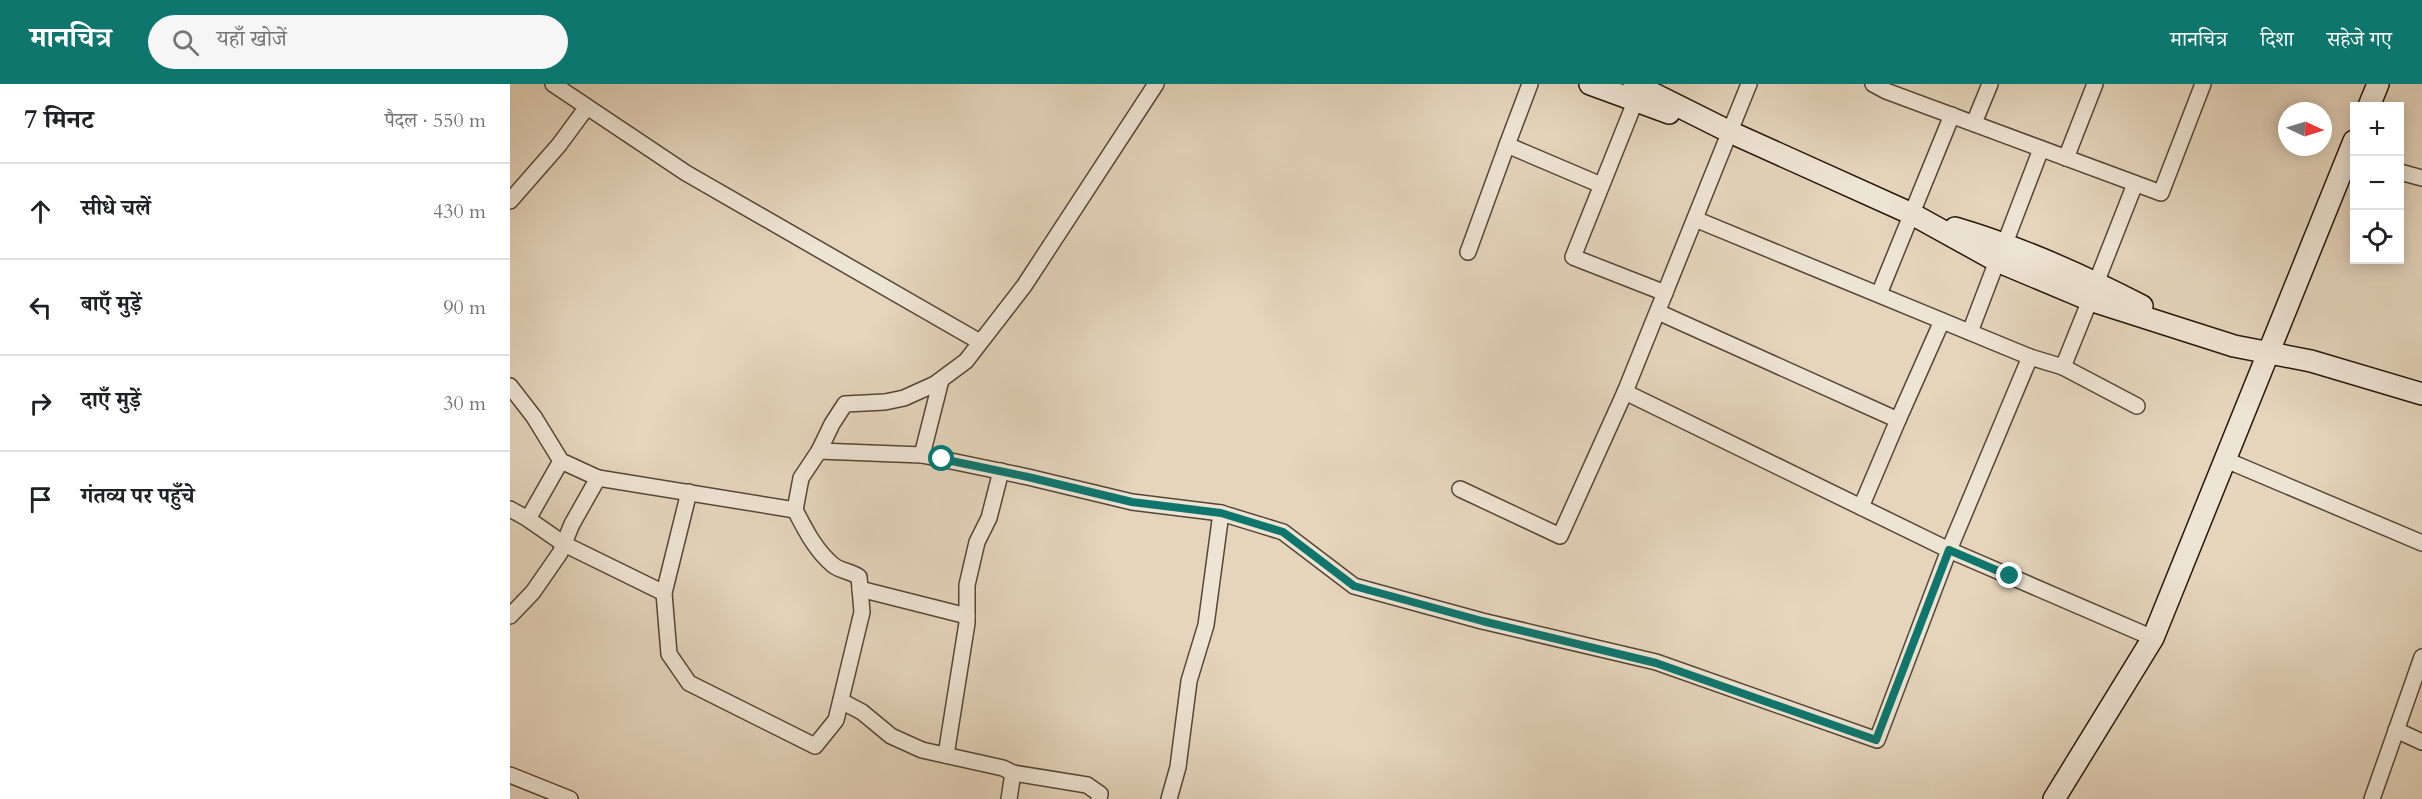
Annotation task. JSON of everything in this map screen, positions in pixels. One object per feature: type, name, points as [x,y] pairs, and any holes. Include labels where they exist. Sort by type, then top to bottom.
[{"type":"street","points":[[553,84],[686,174],[980,342]]},
{"type":"street","points":[[689,492],[664,593],[669,654],[689,683],[815,746],[836,720],[862,612],[859,577],[853,572],[834,566],[813,544],[795,510],[801,478],[845,404],[885,402],[904,398],[941,380],[966,361],[1024,286],[1156,84]]},
{"type":"street","points":[[1468,252],[1530,84]]},
{"type":"street","points":[[1590,84],[1638,89],[1912,214],[2192,333],[2234,346],[2311,361],[2422,394]]},
{"type":"street","points":[[1460,489],[1560,536],[1658,312],[1749,84]]},
{"type":"street","points":[[1974,123],[1990,84]]},
{"type":"street","points":[[2066,158],[2095,84]]},
{"type":"street","points":[[1883,86],[1952,116],[2161,193],[2203,84]]},
{"type":"street","points":[[2371,102],[2378,84]]},
{"type":"street","points":[[1638,89],[1572,257],[1665,293]]},
{"type":"street","points":[[510,201],[559,145],[587,107]]},
{"type":"street","points":[[1879,294],[1952,116]]},
{"type":"street","points":[[1507,146],[1601,185]]},
{"type":"street","points":[[1970,332],[2041,149]]},
{"type":"street","points":[[2054,799],[2153,638],[2351,156]]},
{"type":"street","points":[[2404,173],[2422,178]]},
{"type":"street","points":[[2063,367],[2135,183]]},
{"type":"street","points":[[1695,219],[2030,357],[2063,367],[2137,406]]},
{"type":"street","points":[[1658,312],[1898,420]]},
{"type":"street","points":[[1861,507],[1942,321]]},
{"type":"street","points":[[819,451],[922,455],[1132,502],[1221,513],[1283,532],[1354,586],[1482,621],[1656,663],[1876,740],[1949,550],[2030,357]]},
{"type":"street","points":[[922,455],[941,380]]},
{"type":"street","points":[[510,386],[534,417],[561,461],[598,478],[795,510]]},
{"type":"street","points":[[1624,392],[1949,550],[2153,638]]},
{"type":"street","points":[[2226,460],[2422,543]]},
{"type":"street","points":[[528,519],[561,461]]},
{"type":"street","points":[[946,755],[967,616],[967,585],[977,542],[989,518],[1001,471]]},
{"type":"street","points":[[510,616],[547,572],[598,478]]},
{"type":"street","points":[[510,509],[564,544],[664,593]]},
{"type":"street","points":[[1169,799],[1178,767],[1189,681],[1206,624],[1221,513]]},
{"type":"street","points":[[860,589],[967,616]]},
{"type":"street","points":[[510,594],[524,601]]},
{"type":"street","points":[[2372,799],[2422,657]]},
{"type":"street","points":[[841,701],[862,712],[891,736],[922,750],[1003,768],[1013,773],[1087,785],[1100,794],[1099,799]]},
{"type":"street","points":[[2396,730],[2422,742]]},
{"type":"street","points":[[1009,799],[1013,773]]},
{"type":"street","points":[[510,775],[570,799]]},
{"type":"route","points":[[942,459],[1132,502],[1221,513],[1283,532],[1354,586],[1482,621],[1656,663],[1876,740],[1949,550],[2010,576]]}]
